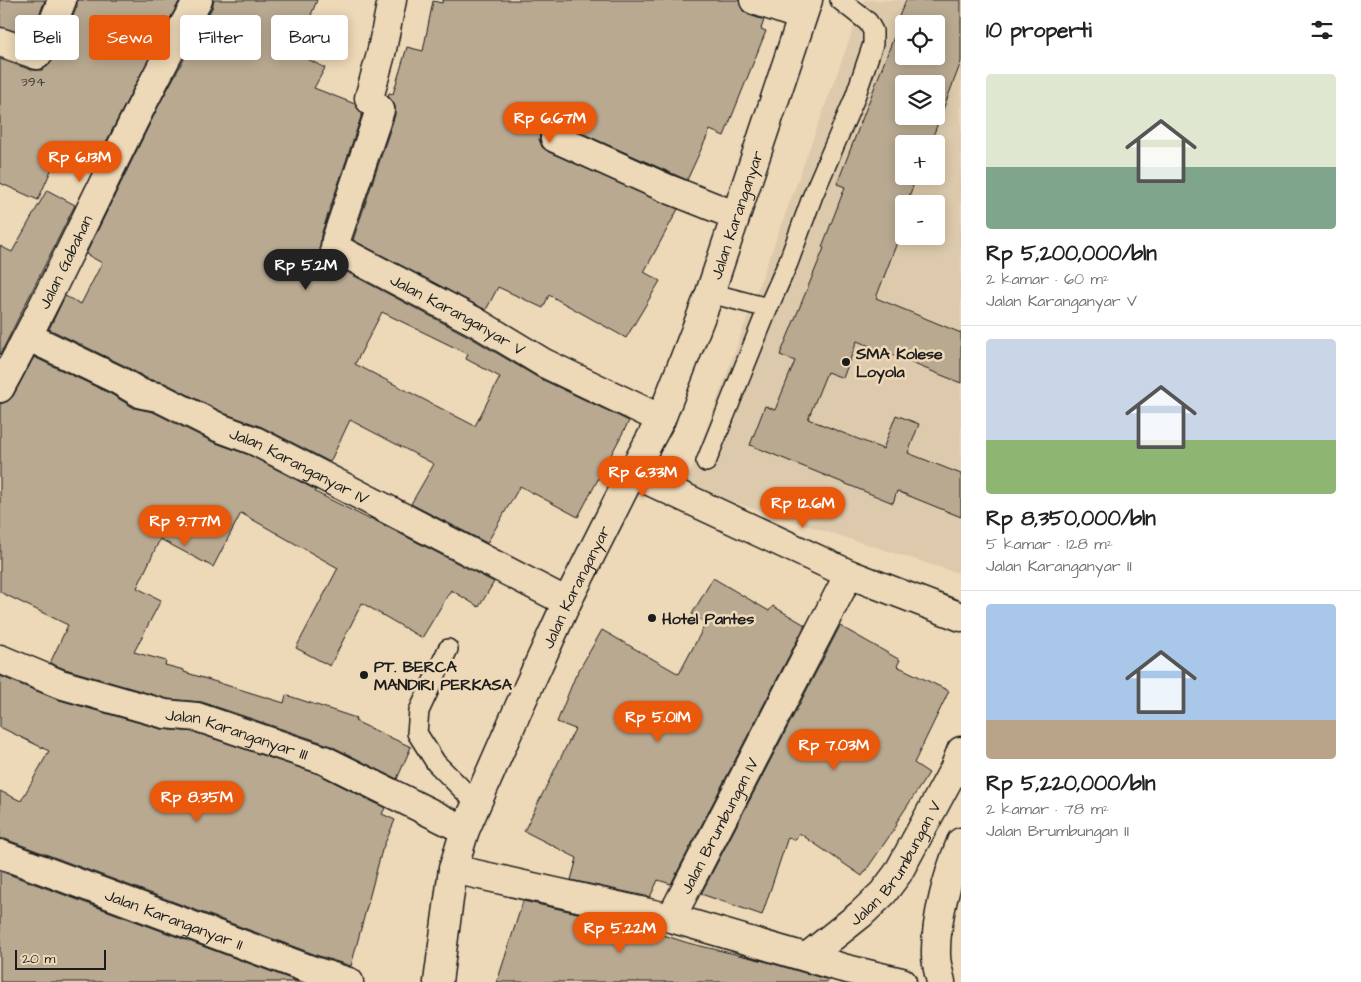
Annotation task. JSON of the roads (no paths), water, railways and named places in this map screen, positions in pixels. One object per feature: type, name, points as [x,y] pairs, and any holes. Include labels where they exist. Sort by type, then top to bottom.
[{"type":"street","points":[[0,42],[37,55],[44,46],[62,0]]},
{"type":"street","name":"Jalan Gabahan","points":[[0,388],[28,337],[140,106],[198,0]]},
{"type":"street","name":"Jalan Karanganyar V","points":[[392,0],[370,98],[380,110],[336,240],[335,248],[476,322],[544,363],[661,418]]},
{"type":"street","points":[[754,0],[805,8]]},
{"type":"street","name":"Jalan Karanganyar","points":[[438,982],[453,869],[465,830],[568,602],[661,418],[710,292],[734,215],[805,8]]},
{"type":"street","points":[[555,138],[666,188],[734,215]]},
{"type":"street","name":"Jalan Karanganyar IV","points":[[28,337],[118,380],[142,394],[158,398],[220,428],[254,441],[568,602]]},
{"type":"street","points":[[632,473],[849,574],[961,617]]},
{"type":"street","name":"Jalan Brumbungan IV","points":[[671,918],[849,574]]},
{"type":"street","name":"Jalan Karanganyar III","points":[[0,659],[60,684],[165,714],[198,717],[324,760],[465,830]]},
{"type":"street","name":"Jalan Brumbungan V","points":[[807,958],[861,914],[883,892],[898,872],[954,769],[961,751]]},
{"type":"street","points":[[941,982],[936,957],[937,928],[954,860],[961,842]]},
{"type":"street","name":"Jalan Karanganyar II","points":[[0,854],[305,968],[349,982]]},
{"type":"street","points":[[453,869],[671,918],[807,958],[841,975],[902,982]]},
{"type":"lane","points":[[706,462],[788,262],[813,195],[854,100],[874,44],[873,31],[868,22],[840,0]]},
{"type":"lane","points":[[710,292],[768,308]]},
{"type":"lane","points":[[448,649],[419,710],[417,733],[436,763],[477,804]]},
{"type":"place","name":"SMA Kolese Loyola","points":[[846,362]]},
{"type":"place","name":"Hotel Pantes","points":[[652,618]]},
{"type":"place","name":"PT. BERCA MANDIRI PERKASA","points":[[364,675]]}]
